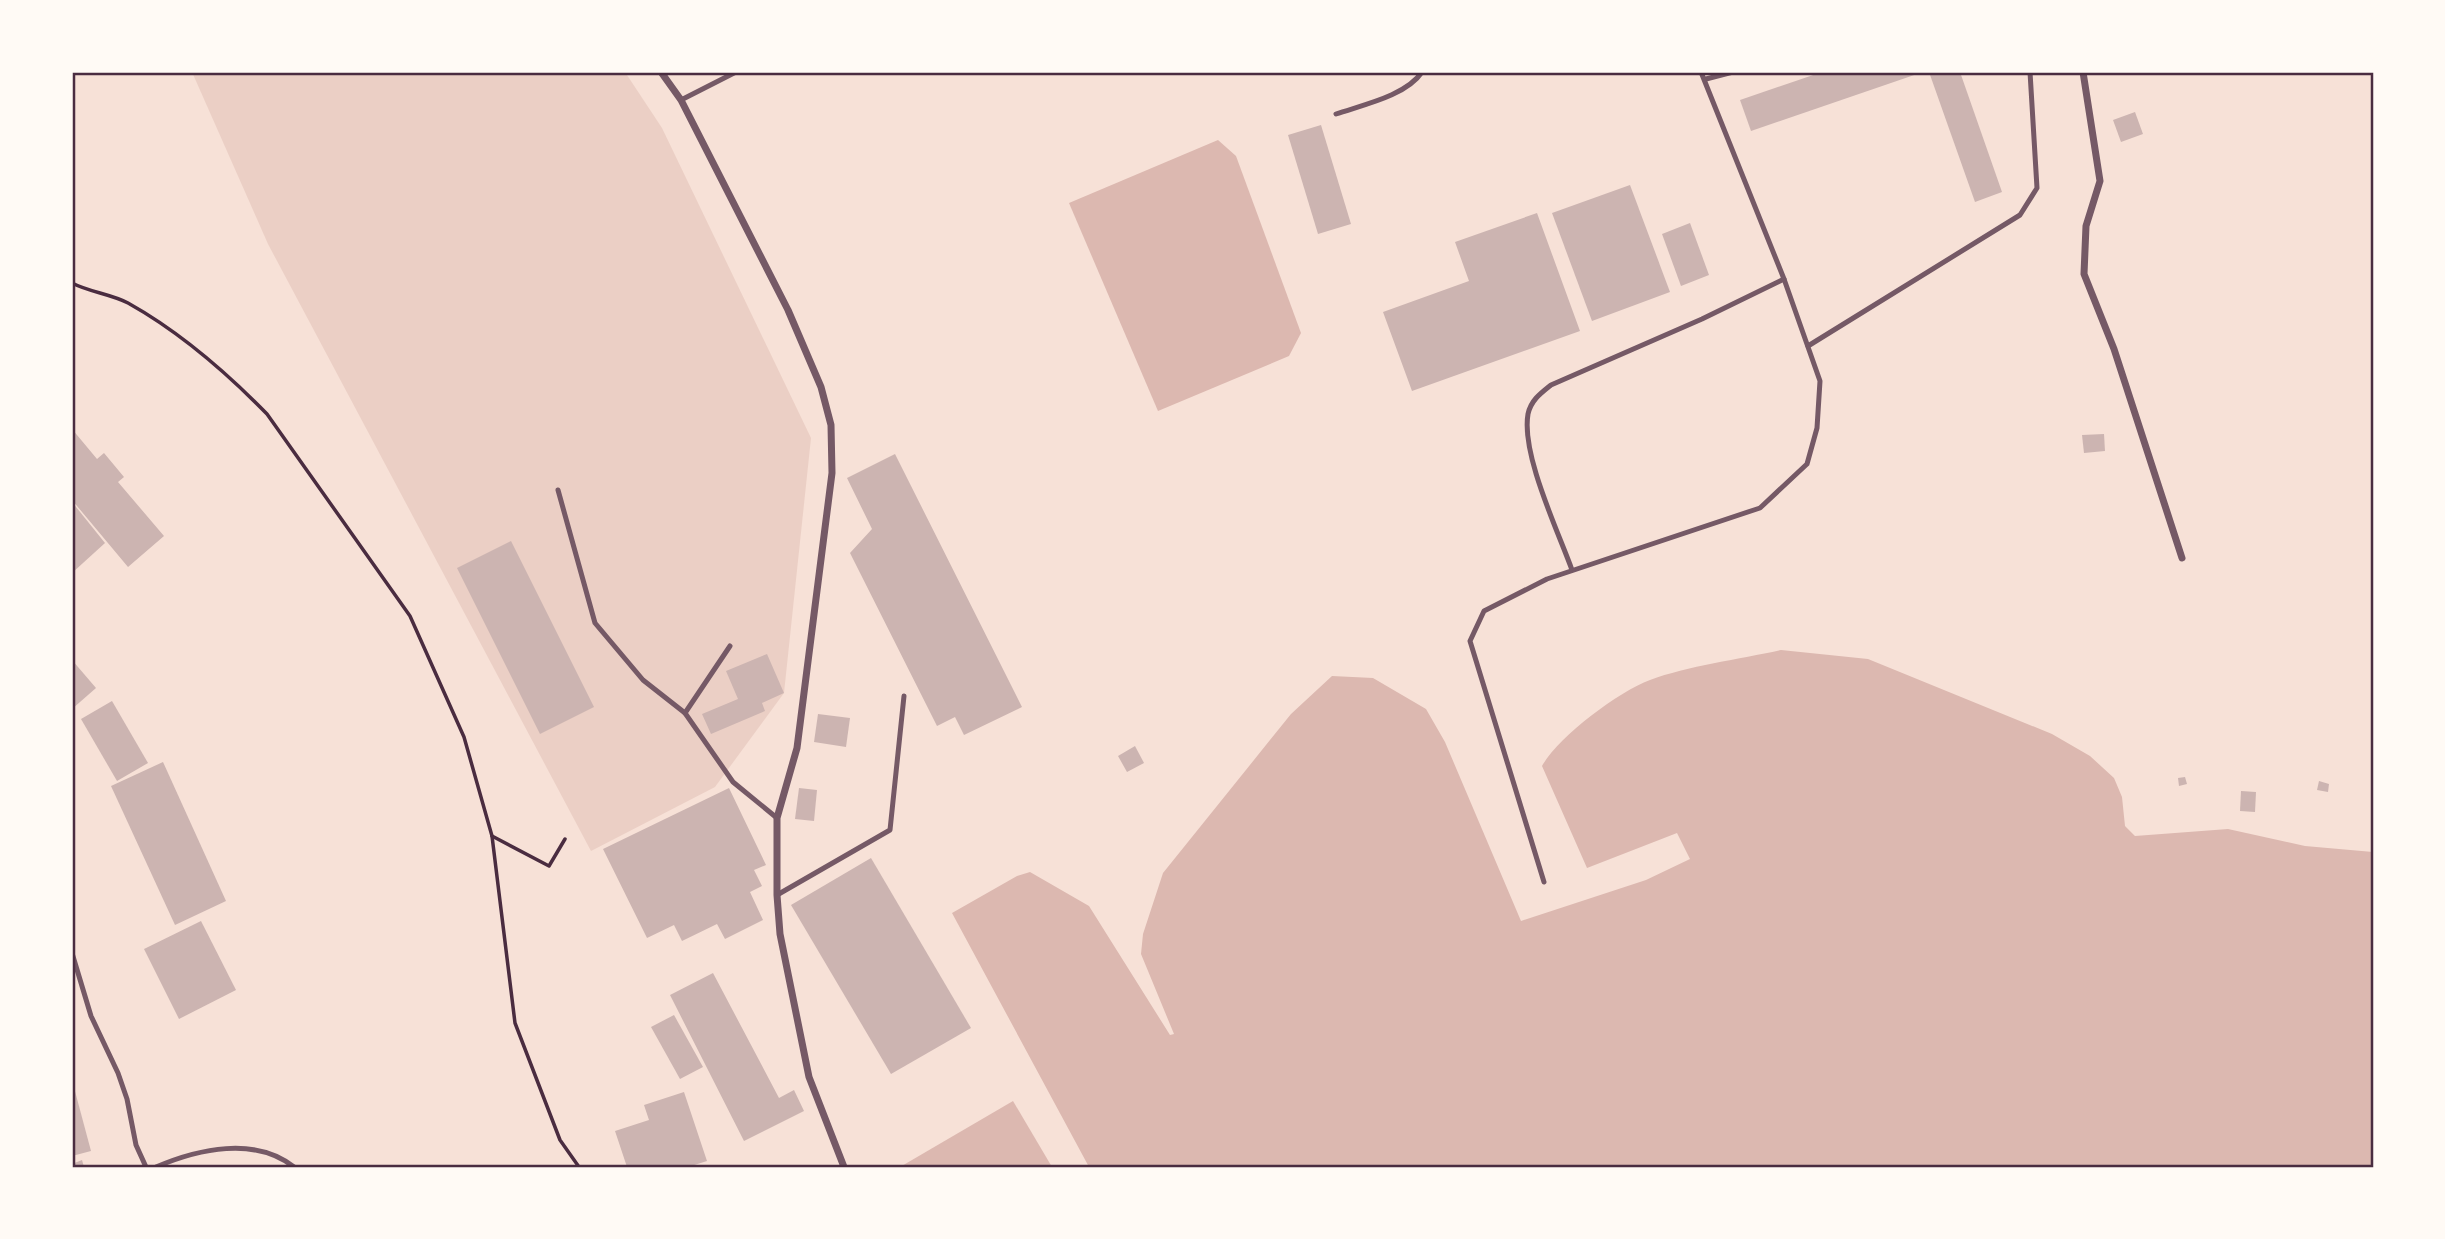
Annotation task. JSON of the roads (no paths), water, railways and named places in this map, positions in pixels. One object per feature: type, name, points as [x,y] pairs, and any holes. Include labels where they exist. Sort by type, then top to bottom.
[{"type":"street","points":[[661,72],[681,100],[788,310],[821,387],[831,425],[832,473],[797,748],[777,818],[777,895],[780,934],[809,1077],[844,1167]]},
{"type":"street","points":[[2083,72],[2100,181],[2086,226],[2084,274],[2119,362],[2182,558]]},
{"type":"lane","points":[[681,100],[736,72]]},
{"type":"lane","points":[[1336,114],[1398,89],[1422,72]]},
{"type":"lane","points":[[1544,882],[1470,641],[1484,611],[1547,579],[1760,508],[1807,464],[1818,428],[1820,381],[1784,279],[1701,72]]},
{"type":"lane","points":[[1706,79],[1733,72]]},
{"type":"lane","points":[[1808,346],[2020,215],[2037,188],[2030,72]]},
{"type":"lane","points":[[1572,570],[1533,464],[1528,415],[1537,396],[1551,385],[1702,319],[1784,279]]},
{"type":"lane","points":[[558,490],[595,623],[643,680],[685,713],[733,782],[777,818]]},
{"type":"lane","points":[[685,713],[730,646]]},
{"type":"lane","points":[[777,895],[890,830],[904,696]]},
{"type":"lane","points":[[72,953],[91,1016],[127,1099],[135,1145],[146,1167]]},
{"type":"lane","points":[[156,1167],[184,1155],[252,1149],[283,1158],[294,1167]]}]
